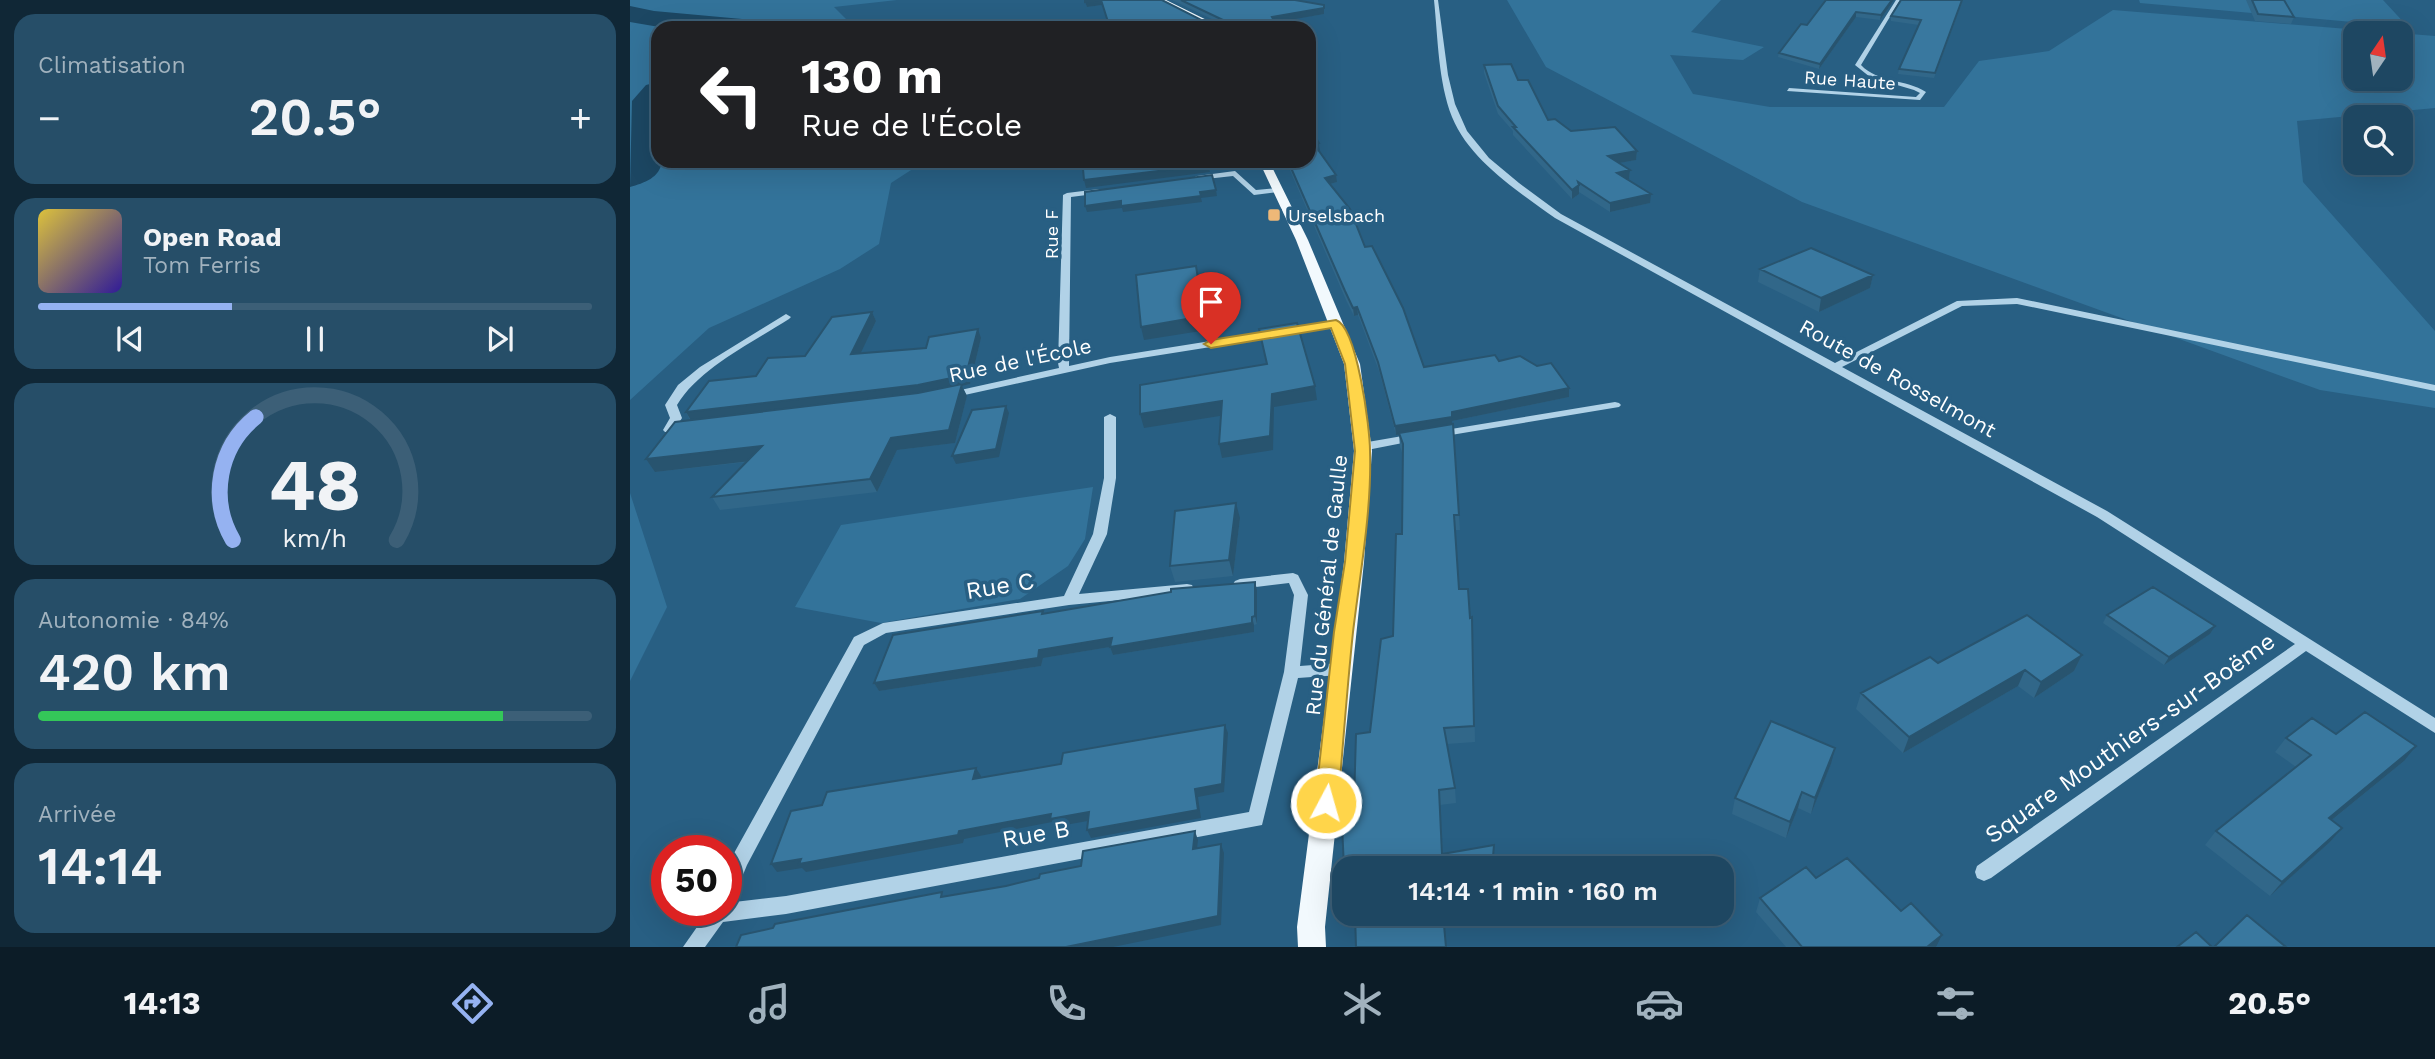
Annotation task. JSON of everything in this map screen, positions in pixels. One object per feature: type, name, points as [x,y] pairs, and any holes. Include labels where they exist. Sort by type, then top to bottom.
[{"type":"main road","points":[[1160,0],[1204,21]]},
{"type":"main road","name":"Rue du Général de Gaulle","points":[[1267,168],[1302,240],[1352,364],[1362,447],[1354,562],[1311,927],[1312,947]]},
{"type":"street","name":"Route de Rosselmont","points":[[1436,0],[1450,95],[1457,121],[1504,176],[1558,216],[2102,514],[2435,726]]},
{"type":"street","name":"Rue Haute","points":[[1789,90],[1919,99],[1924,93],[1916,87],[1864,74],[1858,65],[1898,0]]},
{"type":"street","points":[[1184,180],[1235,173],[1254,193],[1278,190]]},
{"type":"street","name":"Rue F","points":[[1065,369],[1067,195],[1106,190]]},
{"type":"street","points":[[1835,367],[1908,327],[1961,303],[2017,301],[2435,388]]},
{"type":"street","points":[[683,428],[669,429],[676,418],[671,405],[682,387],[704,369],[786,317]]},
{"type":"street","name":"Rue de l'École","points":[[935,397],[1065,369],[1336,324]]},
{"type":"street","points":[[1362,447],[1615,405]]},
{"type":"street","points":[[1069,600],[1100,534],[1110,478],[1110,417]]},
{"type":"street","points":[[1227,585],[1293,578],[1301,595],[1292,672],[1340,669]]},
{"type":"street","name":"Rue C","points":[[742,856],[859,641],[883,628],[1069,600],[1201,587]]},
{"type":"street","name":"Square Mouthiers-sur-Boëme","points":[[1984,872],[2304,645]]},
{"type":"street","name":"Rue B","points":[[742,909],[786,905],[1256,819],[1292,672]]},
{"type":"street","name":"Rue B","points":[[692,947],[708,926]]},
{"type":"shaded area","points":[[630,0],[897,0],[834,7],[848,21],[651,21],[651,168],[914,168],[891,183],[879,244],[840,269],[709,328],[630,400]]},
{"type":"shaded area","points":[[1507,0],[1721,0],[1691,32],[1764,47],[1743,60],[1670,55],[1693,94],[1770,107],[1944,107],[1979,61],[2049,51],[2113,10],[2343,29],[2343,91],[2413,91],[2413,34],[2435,36],[2435,108],[2413,110],[2413,105],[2343,105],[2343,117],[2297,121],[2303,182],[2435,331],[2435,408],[2320,390],[1802,202],[1546,67]]},
{"type":"shaded area","points":[[2139,0],[2383,0],[2402,21],[2343,21],[2140,3]]},
{"type":"shaded area","points":[[1093,487],[1085,539],[1068,566],[1020,599],[881,623],[795,607],[841,525]]},
{"type":"shaded area","points":[[630,493],[667,607],[630,681]]},
{"type":"building","points":[[1101,0],[1162,0],[1203,21],[1108,21]]},
{"type":"building","points":[[1181,0],[1295,0],[1324,5],[1324,8],[1272,17],[1274,21],[1223,21]]},
{"type":"building","points":[[1826,0],[1892,0],[1881,15],[1856,12],[1820,64],[1779,53],[1801,24],[1807,25]]},
{"type":"building","points":[[1901,0],[1962,0],[1935,73],[1899,69],[1921,20],[1891,16]]},
{"type":"building","points":[[2252,0],[2284,0],[2294,17],[2258,14]]},
{"type":"building","points":[[1511,64],[1518,80],[1528,80],[1548,120],[1555,119],[1571,131],[1615,127],[1637,151],[1608,156],[1630,170],[1617,173],[1651,194],[1610,203],[1578,182],[1579,185],[1572,190],[1513,127],[1516,127],[1498,106],[1484,65]]},
{"type":"building","points":[[1316,147],[1336,175],[1325,178],[1350,209],[1365,247],[1372,246],[1403,308],[1424,367],[1495,355],[1499,361],[1520,356],[1537,366],[1551,363],[1569,388],[1452,412],[1452,417],[1395,426],[1378,362],[1357,307],[1353,308],[1291,168],[1316,168]]},
{"type":"building","points":[[1090,168],[1183,168],[1084,180],[1083,169]]},
{"type":"building","points":[[1212,175],[1216,190],[1200,192],[1201,196],[1121,206],[1121,201],[1085,206],[1085,192]]},
{"type":"building","points":[[1811,248],[1873,275],[1821,298],[1760,269]]},
{"type":"building","points":[[1196,266],[1204,316],[1141,327],[1136,275]]},
{"type":"building","points":[[872,312],[851,354],[926,348],[929,337],[978,329],[966,375],[918,385],[686,412],[709,381],[756,376],[768,358],[805,356],[832,317]]},
{"type":"building","points":[[1297,323],[1315,386],[1272,394],[1270,436],[1219,444],[1222,401],[1140,414],[1140,385],[1267,364],[1259,329]]},
{"type":"building","points":[[962,384],[949,430],[891,438],[870,479],[712,497],[762,446],[646,459],[675,422],[918,393]]},
{"type":"building","points":[[1006,406],[996,449],[952,456],[972,410]]},
{"type":"building","points":[[1453,424],[1459,515],[1454,515],[1459,589],[1468,589],[1470,618],[1472,617],[1474,726],[1444,728],[1455,788],[1439,790],[1442,854],[1494,845],[1493,856],[1343,856],[1341,803],[1354,802],[1356,734],[1370,732],[1381,639],[1393,636],[1396,534],[1402,534],[1403,444],[1399,433]]},
{"type":"building","points":[[1236,503],[1229,560],[1170,566],[1175,511]]},
{"type":"building","points":[[1255,582],[1255,616],[1252,617],[1252,623],[1110,647],[1112,638],[1039,650],[1038,658],[874,683],[893,635],[1043,611],[1042,614],[1171,592],[1171,589]]},
{"type":"building","points":[[2153,587],[2215,626],[2169,657],[2107,615]]},
{"type":"building","points":[[2027,615],[2082,655],[2041,682],[2025,670],[1909,737],[1861,693],[1930,657],[1938,663]]},
{"type":"building","points":[[2365,712],[2416,746],[2329,818],[2342,828],[2282,882],[2216,831],[2311,755],[2286,738],[2312,718],[2336,734]]},
{"type":"building","points":[[1771,721],[1835,748],[1815,798],[1802,792],[1790,822],[1735,798]]},
{"type":"building","points":[[1225,725],[1222,784],[1195,789],[1198,810],[1087,830],[1089,812],[1050,819],[1051,814],[959,831],[958,835],[799,864],[801,859],[771,864],[791,811],[822,805],[827,792],[976,768],[973,779],[1061,764],[1063,753]]},
{"type":"building","points":[[1195,831],[1193,849],[1221,844],[1218,916],[1066,947],[736,947],[741,935],[773,928],[775,924],[942,892],[941,897],[1006,886],[1039,878],[1040,874],[1081,866],[1083,851]]},
{"type":"building","points":[[1847,858],[1901,911],[1911,903],[1942,935],[1927,947],[1802,947],[1760,898],[1806,867],[1816,878]]},
{"type":"building","points":[[2247,915],[2286,947],[2214,947]]},
{"type":"building","points":[[1355,926],[1444,926],[1446,947],[1356,947]]},
{"type":"building","points":[[2196,932],[2212,947],[2177,947]]},
{"type":"waterway","points":[[630,14],[676,21]]},
{"type":"waterway","points":[[630,175],[642,167],[651,99]]},
{"type":"place","name":"Urselsbach","points":[[1274,215]]},
{"type":"route","points":[[1211,344],[1336,324],[1352,364],[1363,451],[1354,562],[1326,803]]}]
